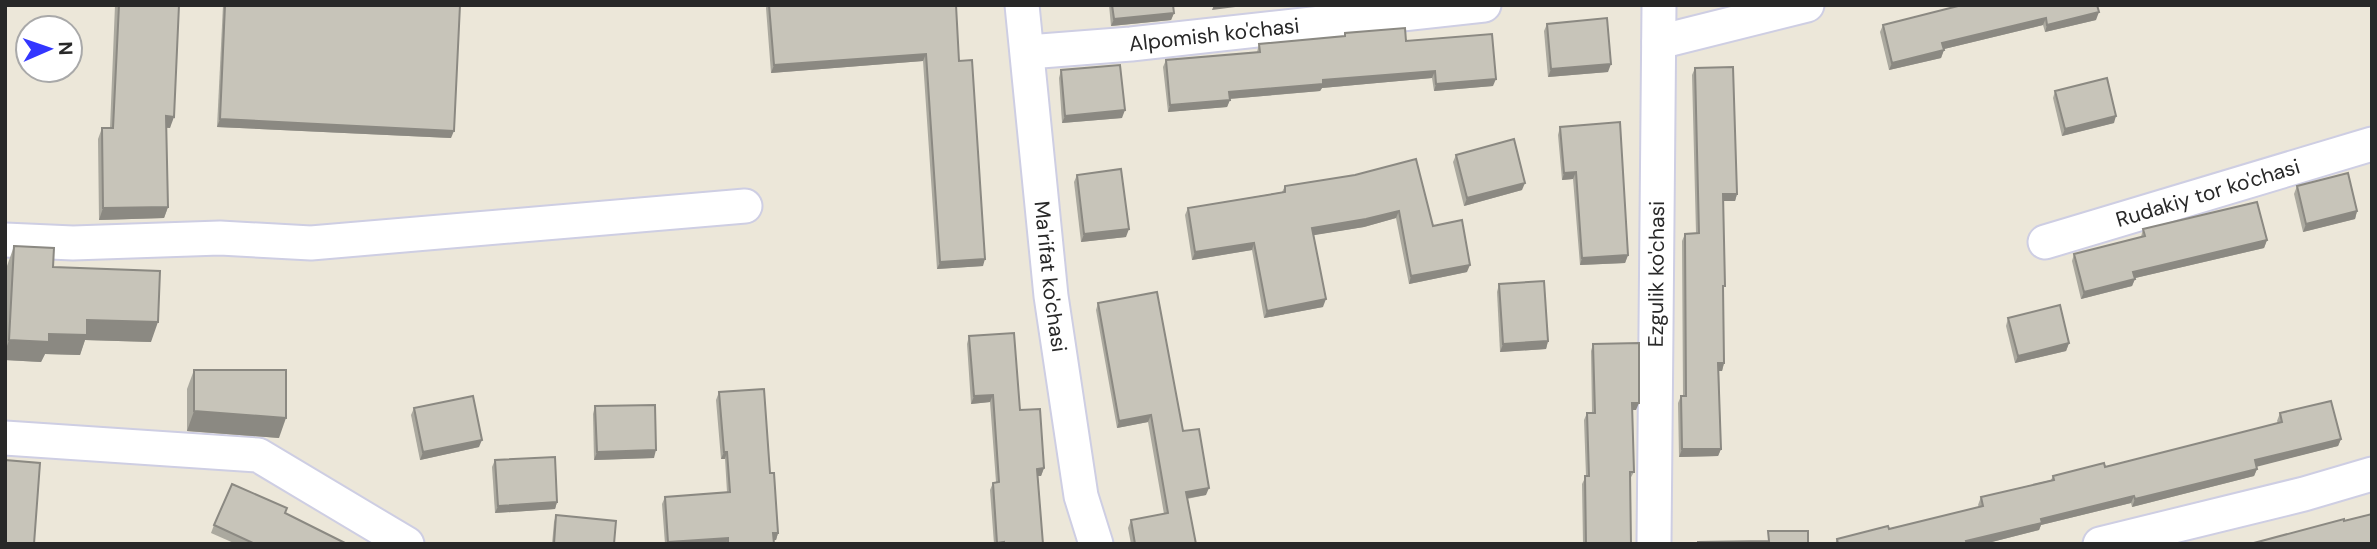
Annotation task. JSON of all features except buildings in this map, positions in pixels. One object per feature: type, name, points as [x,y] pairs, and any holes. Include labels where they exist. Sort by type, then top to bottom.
[{"type":"street","name":"Ma'rifat ko'chasi","points":[[1021,5],[1028,52],[1051,296],[1081,496],[1096,544]]},
{"type":"street","name":"Alpomish ko'chasi","points":[[1028,52],[1131,44],[1484,5]]},
{"type":"street","name":"Ezgulik ko'chasi","points":[[1654,544],[1659,5]]},
{"type":"street","points":[[1659,42],[1807,5]]},
{"type":"street","name":"Rudakiy tor ko'chasi","points":[[2045,243],[2372,144]]},
{"type":"street","points":[[5,240],[73,243],[220,238],[311,243],[745,205]]},
{"type":"street","points":[[5,438],[258,455],[407,544]]},
{"type":"street","points":[[2100,544],[2304,494],[2372,474]]}]
